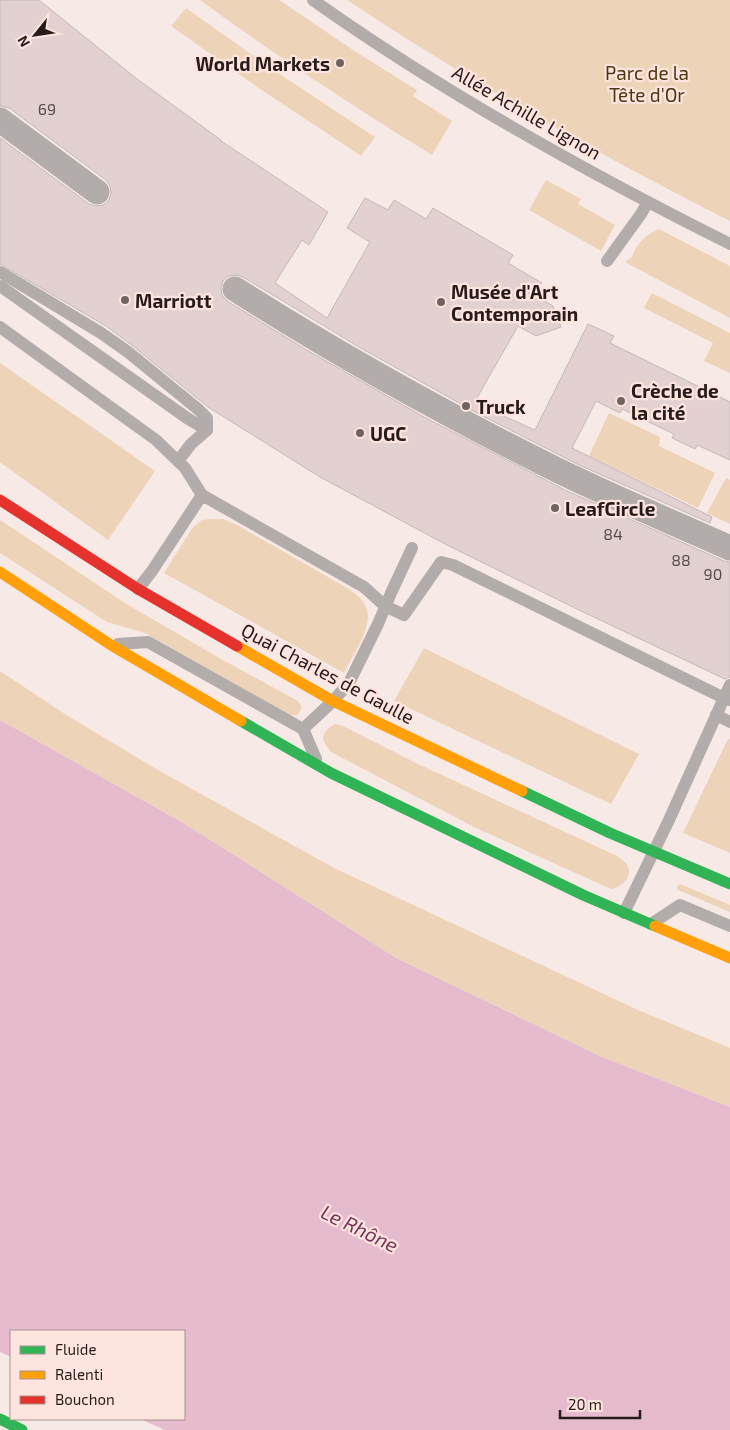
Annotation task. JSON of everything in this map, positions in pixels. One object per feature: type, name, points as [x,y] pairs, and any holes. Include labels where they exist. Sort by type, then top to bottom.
[{"type":"main road","name":"Quai Charles de Gaulle","points":[[0,500],[138,589],[334,701],[602,829],[730,884]]},
{"type":"main road","points":[[0,572],[111,645],[319,766],[443,829],[583,896],[730,958]]},
{"type":"main road","points":[[0,1420],[22,1430]]},
{"type":"street","points":[[0,120],[97,192]]},
{"type":"street","points":[[235,289],[394,385],[500,441],[553,468],[730,548]]},
{"type":"lane","name":"Allée Achille Lignon","points":[[313,0],[427,76],[504,122],[648,202],[730,244]]},
{"type":"lane","points":[[607,261],[648,202]]},
{"type":"lane","points":[[0,272],[64,310],[128,352],[199,410],[206,418],[207,430]]},
{"type":"lane","points":[[0,286],[187,418],[207,430]]},
{"type":"lane","points":[[0,327],[156,440],[185,468],[202,495],[364,587],[385,606],[404,615],[441,562],[453,565],[727,699]]},
{"type":"lane","points":[[178,461],[191,444],[207,430]]},
{"type":"lane","points":[[138,589],[202,495]]},
{"type":"lane","points":[[303,729],[334,701],[349,683],[412,548]]},
{"type":"lane","points":[[111,645],[148,642],[303,729],[319,766]]},
{"type":"lane","points":[[624,913],[716,715],[727,699],[730,685]]},
{"type":"lane","points":[[716,715],[730,722]]},
{"type":"lane","points":[[651,924],[680,906],[730,926]]},
{"type":"green space","points":[[200,0],[279,0],[417,90],[413,96],[452,121],[432,155],[314,80]]},
{"type":"green space","name":"Parc de la Tête d'Or","points":[[347,0],[730,0],[730,221],[632,170],[535,116]]},
{"type":"green space","points":[[186,8],[269,67],[375,137],[361,156],[260,89],[171,26]]},
{"type":"green space","points":[[546,180],[581,199],[578,204],[615,225],[601,251],[529,210]]},
{"type":"green space","points":[[659,229],[730,266],[730,318],[625,262],[632,257],[642,240]]},
{"type":"green space","points":[[652,293],[730,333],[730,373],[704,361],[713,343],[644,308]]},
{"type":"green space","points":[[0,363],[155,471],[108,540],[0,462]]},
{"type":"green space","points":[[609,413],[660,437],[659,446],[715,473],[698,508],[589,456]]},
{"type":"green space","points":[[726,478],[730,480],[730,524],[707,513]]},
{"type":"green space","points":[[223,519],[237,525],[349,589],[364,603],[368,620],[366,629],[344,673],[164,573],[193,527],[202,520]]},
{"type":"green space","points":[[0,520],[125,603],[298,701],[302,707],[298,715],[289,715],[145,633],[107,622],[0,553]]},
{"type":"green space","points":[[424,648],[639,754],[611,804],[394,701]]},
{"type":"green space","points":[[0,671],[68,716],[158,770],[334,868],[638,1010],[730,1048],[730,1107],[602,1057],[396,958],[185,824],[0,720]]},
{"type":"green space","points":[[335,724],[343,726],[418,764],[617,856],[627,865],[629,869],[628,877],[619,886],[611,889],[474,827],[331,752],[323,740],[323,736],[326,730]]},
{"type":"green space","points":[[728,739],[730,739],[730,853],[683,833]]},
{"type":"green space","points":[[680,884],[730,905],[730,912],[678,890],[678,885]]},
{"type":"water","name":"Le Rhône","points":[[0,720],[185,824],[396,958],[602,1057],[730,1107],[730,1430],[165,1430],[142,1420],[185,1420],[185,1330],[10,1330],[10,1357],[0,1352]]},
{"type":"building","points":[[0,0],[39,0],[137,79],[221,141],[328,212],[309,245],[302,240],[275,283],[327,318],[370,242],[347,228],[365,198],[388,210],[394,200],[426,219],[433,208],[513,255],[508,263],[542,283],[527,291],[553,306],[561,327],[536,336],[518,326],[474,403],[535,430],[588,324],[614,336],[610,343],[730,402],[730,460],[697,445],[695,449],[672,438],[674,434],[622,409],[620,413],[596,401],[572,448],[712,517],[710,523],[579,465],[477,413],[359,347],[243,277],[229,276],[223,281],[221,288],[222,295],[227,301],[305,349],[424,417],[567,491],[730,562],[730,677],[725,679],[581,611],[447,545],[320,477],[208,407],[106,326],[0,264],[0,138],[89,204],[103,205],[109,200],[111,193],[110,186],[106,180],[9,108],[0,106]]},
{"type":"traffic: fast","points":[[241,721],[331,773],[583,895],[655,926]]},
{"type":"traffic: fast","points":[[522,791],[610,833],[730,884]]},
{"type":"traffic: fast","points":[[0,1419],[22,1430]]},
{"type":"traffic: slow","points":[[0,572],[111,645],[241,721]]},
{"type":"traffic: slow","points":[[237,646],[333,701],[522,791]]},
{"type":"traffic: slow","points":[[655,926],[730,958]]},
{"type":"traffic: jam","points":[[0,500],[138,589],[237,646]]},
{"type":"place","name":"World Markets","points":[[340,63]]},
{"type":"place","name":"Marriott","points":[[125,300]]},
{"type":"place","name":"Musée d'Art Contemporain","points":[[441,302]]},
{"type":"place","name":"Crèche de la cité","points":[[621,401]]},
{"type":"place","name":"Truck","points":[[466,406]]},
{"type":"place","name":"UGC","points":[[360,433]]},
{"type":"place","name":"LeafCircle","points":[[555,508]]}]
